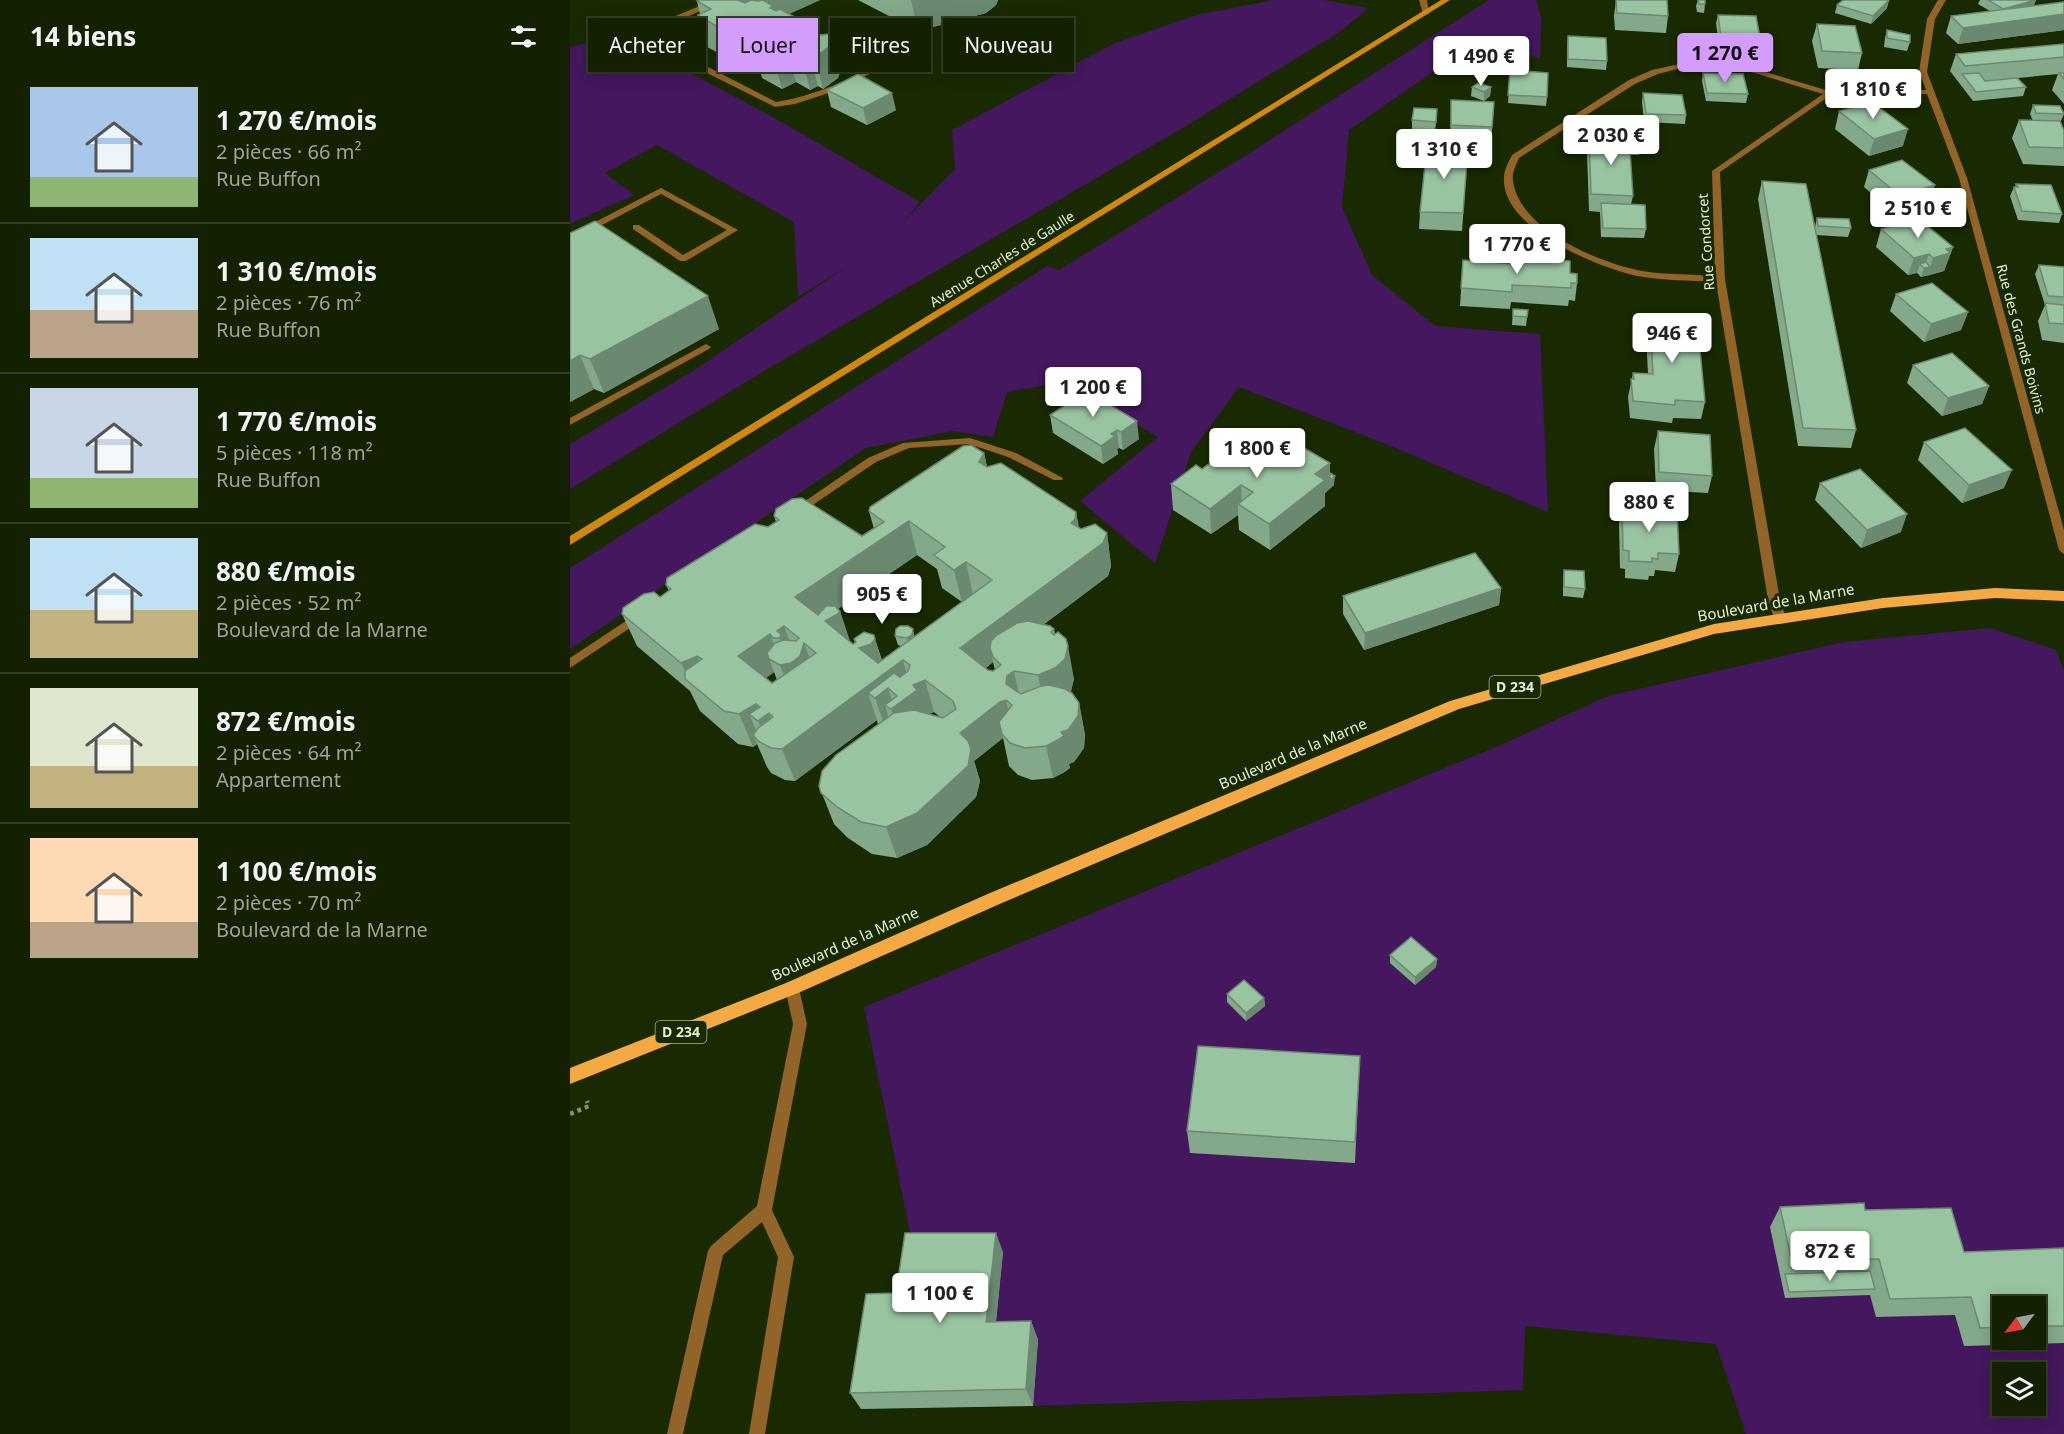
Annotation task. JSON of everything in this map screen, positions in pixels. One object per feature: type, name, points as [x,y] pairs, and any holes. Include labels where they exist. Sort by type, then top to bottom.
[{"type":"main road","name":"Avenue Charles de Gaulle","points":[[570,541],[1446,0]]},
{"type":"main road","name":"Boulevard de la Marne","points":[[570,1076],[792,988],[996,898],[1455,705],[1713,629],[1883,603],[1995,593],[2064,596]]},
{"type":"street","points":[[720,0],[664,24],[656,37],[668,50],[775,105],[792,104],[867,72]]},
{"type":"street","points":[[1423,0],[1426,12]]},
{"type":"street","name":"Rue des Grands Boivins","points":[[1942,0],[1931,19],[1923,72],[1963,178],[2064,550]]},
{"type":"street","points":[[1720,279],[1638,273],[1585,255],[1550,238],[1511,199],[1507,176],[1515,157],[1632,82],[1655,72],[1693,63],[1739,66],[1829,93],[1931,92]]},
{"type":"street","name":"Rue Condorcet","points":[[1780,618],[1774,600],[1720,279],[1716,171],[1829,93]]},
{"type":"street","points":[[570,239],[661,191],[734,230],[683,259],[636,227]]},
{"type":"street","points":[[570,422],[706,347]]},
{"type":"street","points":[[788,516],[872,460],[907,445],[970,441],[1012,455],[1058,478]]},
{"type":"street","points":[[570,664],[649,610]]},
{"type":"street","points":[[757,1434],[786,1257],[764,1210],[800,1024],[792,988]]},
{"type":"street","points":[[675,1434],[716,1251],[764,1210]]},
{"type":"shaded area","points":[[1273,0],[1324,0],[1368,8],[1341,31],[1179,130],[764,371],[570,489],[570,444],[693,371],[851,264],[798,297],[794,222],[657,145],[605,173],[634,195],[570,224],[570,47],[588,43],[588,72],[689,72],[771,116],[920,202],[901,224],[955,169],[952,130],[1061,72],[1074,72],[1074,65],[1115,43],[1196,15]]},
{"type":"shaded area","points":[[1489,0],[1536,0],[1541,18],[1540,59],[1485,36],[1349,130],[1342,207],[1372,275],[1435,326],[1540,334],[1548,512],[1386,444],[1239,387],[1191,452],[1155,563],[1080,501],[1158,437],[1063,382],[1007,392],[993,437],[953,431],[866,448],[570,649],[570,568],[1047,266],[1059,270],[1243,157]]},
{"type":"shaded area","points":[[1990,628],[2056,650],[2064,671],[2064,1434],[1746,1434],[1716,1344],[1525,1326],[1523,1390],[1033,1406],[1038,1340],[994,1340],[914,1252],[864,1007],[1503,744],[1608,696],[1844,642]]},
{"type":"building","points":[[742,0],[740,1],[745,3],[751,0],[763,0],[773,6],[770,8],[776,11],[780,9],[793,16],[789,18],[718,18],[716,26],[698,15],[711,9],[697,1]]},
{"type":"building","points":[[1616,0],[1667,0],[1668,16],[1617,13]]},
{"type":"building","points":[[1698,0],[1705,0],[1705,4],[1699,4]]},
{"type":"building","points":[[1843,0],[1889,0],[1873,16],[1837,5]]},
{"type":"building","points":[[1988,0],[2036,0],[2003,9]]},
{"type":"building","points":[[2064,2],[2064,14],[1963,28],[1951,16]]},
{"type":"building","points":[[1718,15],[1756,16],[1760,38],[1721,37]]},
{"type":"building","points":[[1817,24],[1855,26],[1862,53],[1822,51]]},
{"type":"building","points":[[1887,30],[1910,35],[1910,42],[1887,38]]},
{"type":"building","points":[[818,33],[828,34],[830,46],[818,55]]},
{"type":"building","points":[[1568,36],[1606,38],[1607,61],[1568,59]]},
{"type":"building","points":[[2064,44],[2064,57],[1965,66],[1956,54]]},
{"type":"building","points":[[1510,70],[1548,73],[1547,97],[1508,95]]},
{"type":"building","points":[[1703,73],[1743,74],[1748,94],[1707,93]]},
{"type":"building","points":[[1979,73],[1985,81],[2017,78],[2026,87],[1976,92],[1962,74]]},
{"type":"building","points":[[858,74],[892,93],[863,108],[827,90]]},
{"type":"building","points":[[1478,83],[1491,87],[1484,92],[1472,87]]},
{"type":"building","points":[[1643,93],[1682,95],[1686,115],[1646,114]]},
{"type":"building","points":[[1451,100],[1494,102],[1492,127],[1451,125]]},
{"type":"building","points":[[1872,102],[1908,129],[1874,139],[1839,111]]},
{"type":"building","points":[[2033,105],[2060,106],[2064,114],[2036,113]]},
{"type":"building","points":[[1414,108],[1437,109],[1436,122],[1412,120]]},
{"type":"building","points":[[2019,120],[2060,121],[2064,131],[2064,148],[2029,147]]},
{"type":"building","points":[[1599,123],[1639,125],[1640,146],[1630,146],[1629,137],[1599,136]]},
{"type":"building","points":[[1589,136],[1629,137],[1633,196],[1591,194]]},
{"type":"building","points":[[1427,146],[1468,148],[1463,213],[1420,212]]},
{"type":"building","points":[[1902,160],[1935,185],[1900,196],[1869,170]]},
{"type":"building","points":[[1762,181],[1806,184],[1856,430],[1803,428]]},
{"type":"building","points":[[2016,184],[2051,185],[2062,214],[2022,211],[2014,187],[2018,187]]},
{"type":"building","points":[[1601,203],[1645,205],[1646,229],[1603,228]]},
{"type":"building","points":[[1817,218],[1849,219],[1851,228],[1818,226]]},
{"type":"building","points":[[1919,219],[1953,247],[1946,249],[1950,253],[1933,258],[1929,254],[1914,258],[1881,229]]},
{"type":"building","points":[[595,221],[708,296],[590,359],[580,355],[570,361],[570,233]]},
{"type":"building","points":[[1513,258],[1570,261],[1570,273],[1577,274],[1577,283],[1571,283],[1571,288],[1512,285],[1512,292],[1461,288],[1463,260],[1513,264]]},
{"type":"building","points":[[1926,262],[1930,267],[1924,268],[1920,264]]},
{"type":"building","points":[[2039,265],[2064,267],[2064,297],[2048,296]]},
{"type":"building","points":[[1932,283],[1968,312],[1931,324],[1896,294]]},
{"type":"building","points":[[2045,303],[2064,305],[2064,324],[2049,323]]},
{"type":"building","points":[[1513,309],[1528,310],[1527,317],[1513,316]]},
{"type":"building","points":[[1650,316],[1697,319],[1705,402],[1675,400],[1675,405],[1633,401],[1631,379],[1634,379],[1633,373],[1653,374]]},
{"type":"building","points":[[1952,353],[1989,386],[1948,398],[1913,365]]},
{"type":"building","points":[[1087,391],[1137,421],[1121,432],[1117,430],[1111,434],[1115,436],[1101,446],[1050,415]]},
{"type":"building","points":[[1965,428],[2012,470],[1969,485],[1924,442]]},
{"type":"building","points":[[1658,431],[1710,435],[1712,476],[1659,472]]},
{"type":"building","points":[[1285,437],[1330,463],[1315,474],[1325,480],[1269,524],[1238,504],[1253,492],[1241,485],[1210,509],[1171,484],[1196,465],[1202,469],[1234,445],[1257,459]]},
{"type":"building","points":[[971,445],[984,453],[979,462],[987,467],[1001,463],[1076,512],[1075,519],[1071,523],[1081,529],[1095,524],[1107,533],[1103,543],[960,648],[988,670],[993,671],[1001,665],[993,657],[990,648],[991,641],[997,635],[1017,623],[1028,621],[1050,626],[1054,629],[1051,632],[1054,635],[1058,632],[1066,639],[1068,646],[1065,659],[1055,668],[1038,675],[1014,671],[1007,676],[1006,684],[1021,694],[1049,685],[1065,689],[1072,693],[1079,703],[1078,716],[1068,730],[1061,732],[1064,736],[1056,741],[1046,746],[1025,748],[1010,743],[1002,734],[999,722],[1012,705],[1006,700],[1000,702],[960,733],[968,741],[971,749],[968,766],[917,813],[886,827],[861,822],[837,807],[821,793],[819,786],[822,771],[836,755],[894,713],[914,710],[943,718],[956,709],[953,701],[925,680],[913,685],[917,690],[891,709],[885,705],[897,696],[888,688],[875,698],[868,693],[894,673],[900,677],[908,671],[910,665],[903,660],[782,749],[771,748],[758,741],[753,735],[758,728],[773,717],[769,713],[758,721],[749,714],[760,707],[756,704],[739,714],[724,711],[685,679],[685,671],[702,659],[697,656],[681,663],[622,614],[623,608],[644,594],[654,592],[660,597],[671,589],[666,585],[667,578],[755,524],[768,527],[779,520],[774,516],[776,509],[792,499],[802,498],[862,536],[884,522],[869,511],[870,507],[963,446]],"holes":[[[909,521],[945,547],[934,555],[954,570],[966,562],[992,580],[878,663],[859,648],[871,644],[875,639],[874,635],[864,632],[854,639],[856,642],[853,644],[825,621],[838,614],[840,611],[835,606],[826,606],[818,615],[795,597]],[[784,626],[799,638],[796,641],[783,640],[775,643],[767,653],[769,659],[780,665],[791,663],[800,656],[804,643],[816,653],[772,683],[738,656],[770,634],[773,638],[780,638],[781,634],[777,631]]]},
{"type":"building","points":[[1860,469],[1907,514],[1867,530],[1820,483]]},
{"type":"building","points":[[1622,506],[1677,511],[1679,554],[1658,553],[1658,559],[1652,558],[1652,562],[1629,561],[1629,551],[1623,550]]},
{"type":"building","points":[[1475,553],[1501,588],[1365,633],[1343,596]]},
{"type":"building","points":[[1564,570],[1584,571],[1585,589],[1564,587]]},
{"type":"building","points":[[900,626],[913,629],[912,635],[907,638],[895,636],[896,629]]},
{"type":"building","points":[[1411,937],[1437,959],[1415,977],[1390,955]]},
{"type":"building","points":[[1244,980],[1264,998],[1246,1013],[1227,994]]},
{"type":"building","points":[[1198,1046],[1360,1056],[1355,1142],[1187,1131]]},
{"type":"building","points":[[1864,1203],[1865,1210],[1951,1208],[1964,1252],[2064,1248],[2064,1326],[2046,1326],[2046,1296],[1992,1296],[1992,1327],[1980,1328],[1971,1297],[1890,1299],[1879,1259],[1792,1262],[1780,1207]]},
{"type":"building","points":[[905,1233],[996,1233],[986,1322],[1031,1321],[1026,1389],[850,1393],[866,1294],[896,1293]]},
{"type":"building","points":[[1870,1271],[1875,1289],[1789,1292],[1785,1274]]}]
